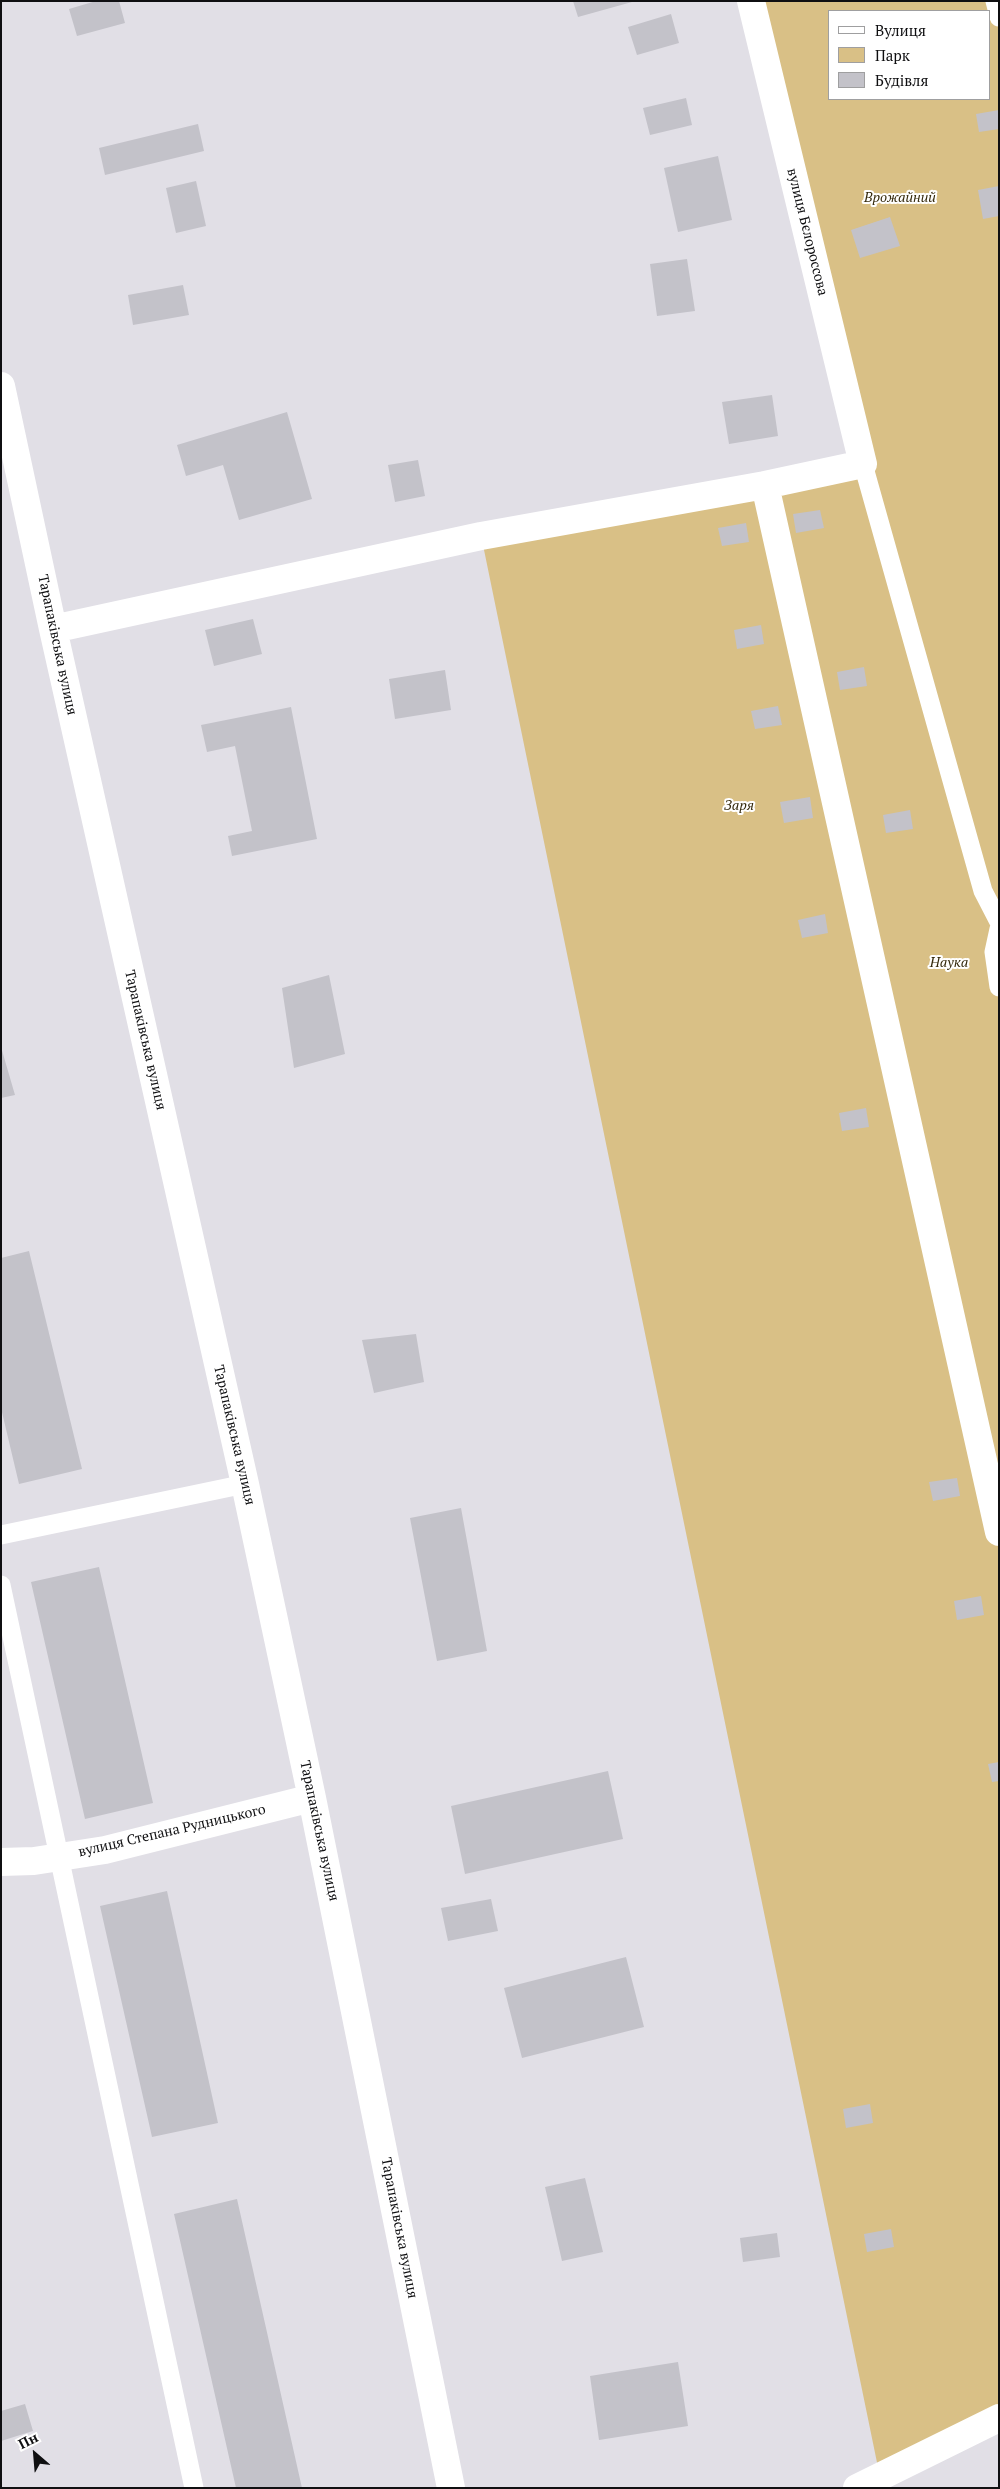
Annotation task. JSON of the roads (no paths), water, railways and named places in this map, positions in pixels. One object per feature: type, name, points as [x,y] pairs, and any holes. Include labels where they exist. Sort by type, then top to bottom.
[{"type":"street","name":"вулиця Бєлороссова","points":[[751,1],[863,464]]},
{"type":"street","name":"Тарапаківська вулиця","points":[[1,386],[53,629],[245,1484],[312,1798],[451,2488]]},
{"type":"street","points":[[53,629],[481,536],[765,485],[863,464]]},
{"type":"street","points":[[765,485],[999,1532]]},
{"type":"street","name":"вулиця Степана Рудницького","points":[[1,1862],[58,1857],[105,1850],[312,1798]]},
{"type":"street","points":[[857,2488],[999,2418]]},
{"type":"lane","points":[[995,1],[999,17]]},
{"type":"lane","points":[[863,464],[983,891],[999,922]]},
{"type":"lane","points":[[999,930],[994,952],[999,987]]},
{"type":"lane","points":[[1,1534],[245,1484]]},
{"type":"lane","points":[[1,1584],[194,2488]]},
{"type":"park label","name":"Врожайний","points":[[900,198]]},
{"type":"park label","name":"Заря","points":[[739,806]]},
{"type":"park label","name":"Наука","points":[[949,963]]}]
